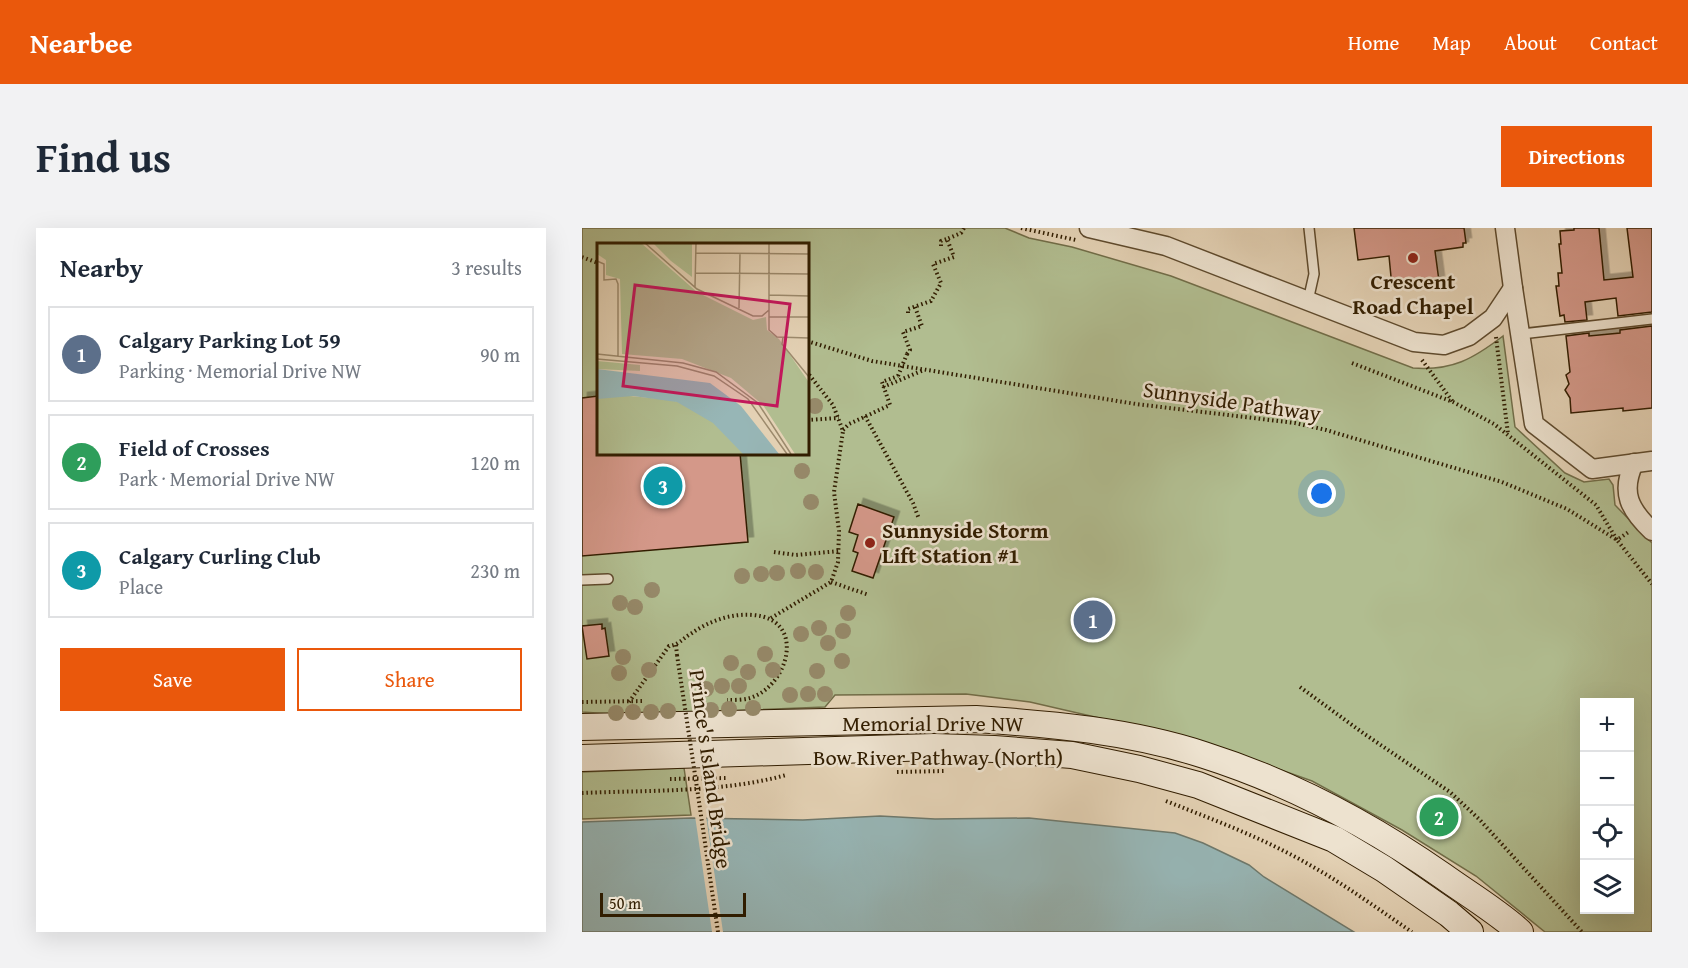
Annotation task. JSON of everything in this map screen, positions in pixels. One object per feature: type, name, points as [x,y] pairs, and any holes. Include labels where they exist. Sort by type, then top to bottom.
[{"type":"main road","name":"Memorial Drive NW","points":[[582,727],[976,719],[1029,722],[1146,740],[1205,755],[1279,784],[1321,804],[1402,847],[1520,932]]},
{"type":"main road","name":"Memorial Drive NW","points":[[582,758],[934,747],[1072,755],[1139,769],[1198,785],[1334,840],[1384,869],[1449,914],[1470,932]]},
{"type":"street","points":[[1089,228],[1166,246],[1414,342],[1444,345],[1469,336],[1493,318],[1513,288]]},
{"type":"street","points":[[1505,228],[1534,424],[1592,469],[1643,462]]},
{"type":"street","points":[[1643,462],[1627,482],[1627,495],[1634,512],[1649,528]]},
{"type":"lane","points":[[1308,301],[1314,274],[1309,228]]},
{"type":"lane","points":[[1521,334],[1652,319]]},
{"type":"lane","points":[[582,580],[608,579]]},
{"type":"path","points":[[941,246],[941,241],[961,233],[964,228]]},
{"type":"path","points":[[908,313],[908,309],[931,301],[941,283],[933,264],[954,257],[947,238]]},
{"type":"path","points":[[582,257],[597,264]]},
{"type":"path","points":[[843,431],[849,424],[890,405],[882,382],[898,376],[910,350],[903,332],[922,326],[915,307]]},
{"type":"path","points":[[1493,318],[1509,435]]},
{"type":"path","name":"Sunnyside Pathway","points":[[808,341],[872,361],[924,370],[1136,404],[1295,423],[1326,430],[1520,488],[1567,509],[1617,540],[1652,584]]},
{"type":"path","points":[[1420,357],[1453,402]]},
{"type":"path","points":[[1352,363],[1453,402],[1509,435],[1557,476],[1596,505],[1617,540]]},
{"type":"path","points":[[883,387],[924,370]]},
{"type":"path","points":[[771,618],[831,582],[838,562],[834,492],[843,431],[826,394],[808,373]]},
{"type":"path","points":[[867,415],[913,503],[918,519]]},
{"type":"path","points":[[808,420],[839,418]]},
{"type":"path","points":[[774,552],[796,555],[839,551]]},
{"type":"path","points":[[831,582],[869,596]]},
{"type":"path","points":[[629,702],[669,646],[676,645],[699,628],[733,616],[752,614],[771,618],[783,628],[787,646],[786,660],[779,675],[767,689],[749,698],[718,700]]},
{"type":"path","name":"Prince's Island Bridge","points":[[676,645],[718,932]]},
{"type":"path","points":[[1300,687],[1450,792],[1494,835],[1582,932]]},
{"type":"path","points":[[582,702],[651,701]]},
{"type":"path","points":[[674,701],[685,701]]},
{"type":"path","name":"Bow River Pathway (North)","points":[[888,773],[953,771]]},
{"type":"path","name":"Bow River Pathway (North)","points":[[697,788],[756,783],[786,775],[766,775]]},
{"type":"path","points":[[582,793],[697,788]]},
{"type":"path","points":[[1164,800],[1265,841],[1308,863],[1412,932]]},
{"type":"green space","points":[[582,228],[1005,228],[1029,238],[1072,247],[1171,276],[1413,368],[1439,368],[1461,362],[1503,336],[1515,427],[1565,473],[1584,482],[1609,479],[1613,485],[1615,505],[1652,543],[1652,932],[1545,932],[1476,876],[1402,830],[1312,781],[1199,741],[1030,702],[966,694],[835,695],[825,707],[626,715],[582,712]]},
{"type":"green space","points":[[684,768],[691,815],[582,819],[582,772]]},
{"type":"water","points":[[880,816],[935,819],[1029,818],[1175,833],[1203,843],[1249,865],[1264,877],[1354,932],[582,932],[582,822],[691,818],[803,820]]},
{"type":"pier","points":[[695,816],[706,816],[723,932],[712,932]]},
{"type":"building","name":"Crescent Road Chapel","points":[[1354,228],[1464,228],[1466,243],[1463,243],[1463,247],[1435,251],[1439,281],[1416,288],[1392,287],[1389,256],[1358,260]]},
{"type":"building","points":[[1574,228],[1599,228],[1604,280],[1633,277],[1627,228],[1652,228],[1652,312],[1618,316],[1616,298],[1585,302],[1587,320],[1565,322],[1564,315],[1560,316],[1556,286],[1559,286],[1558,273],[1562,273],[1560,231],[1574,230]]},
{"type":"building","points":[[1652,326],[1652,408],[1571,413],[1570,398],[1565,390],[1569,384],[1566,375],[1570,372],[1566,336],[1620,333],[1620,330]]},
{"type":"building","points":[[597,396],[597,454],[740,454],[748,542],[582,556],[582,398]]},
{"type":"building","name":"Sunnyside Storm Lift Station #1","points":[[858,504],[894,517],[873,578],[852,571],[858,553],[853,551],[858,535],[849,532]]},
{"type":"building","points":[[602,624],[602,629],[605,628],[609,656],[587,659],[582,626]]},
{"type":"place","name":"Crescent Road Chapel","points":[[1413,258]]},
{"type":"place","name":"Calgary Curling Club","points":[[663,486]]},
{"type":"place","name":"Sunnyside Storm Lift Station #1","points":[[870,543]]},
{"type":"place","name":"Calgary Parking Lot 59","points":[[1093,620]]},
{"type":"place","name":"Field of Crosses","points":[[1439,817]]}]
